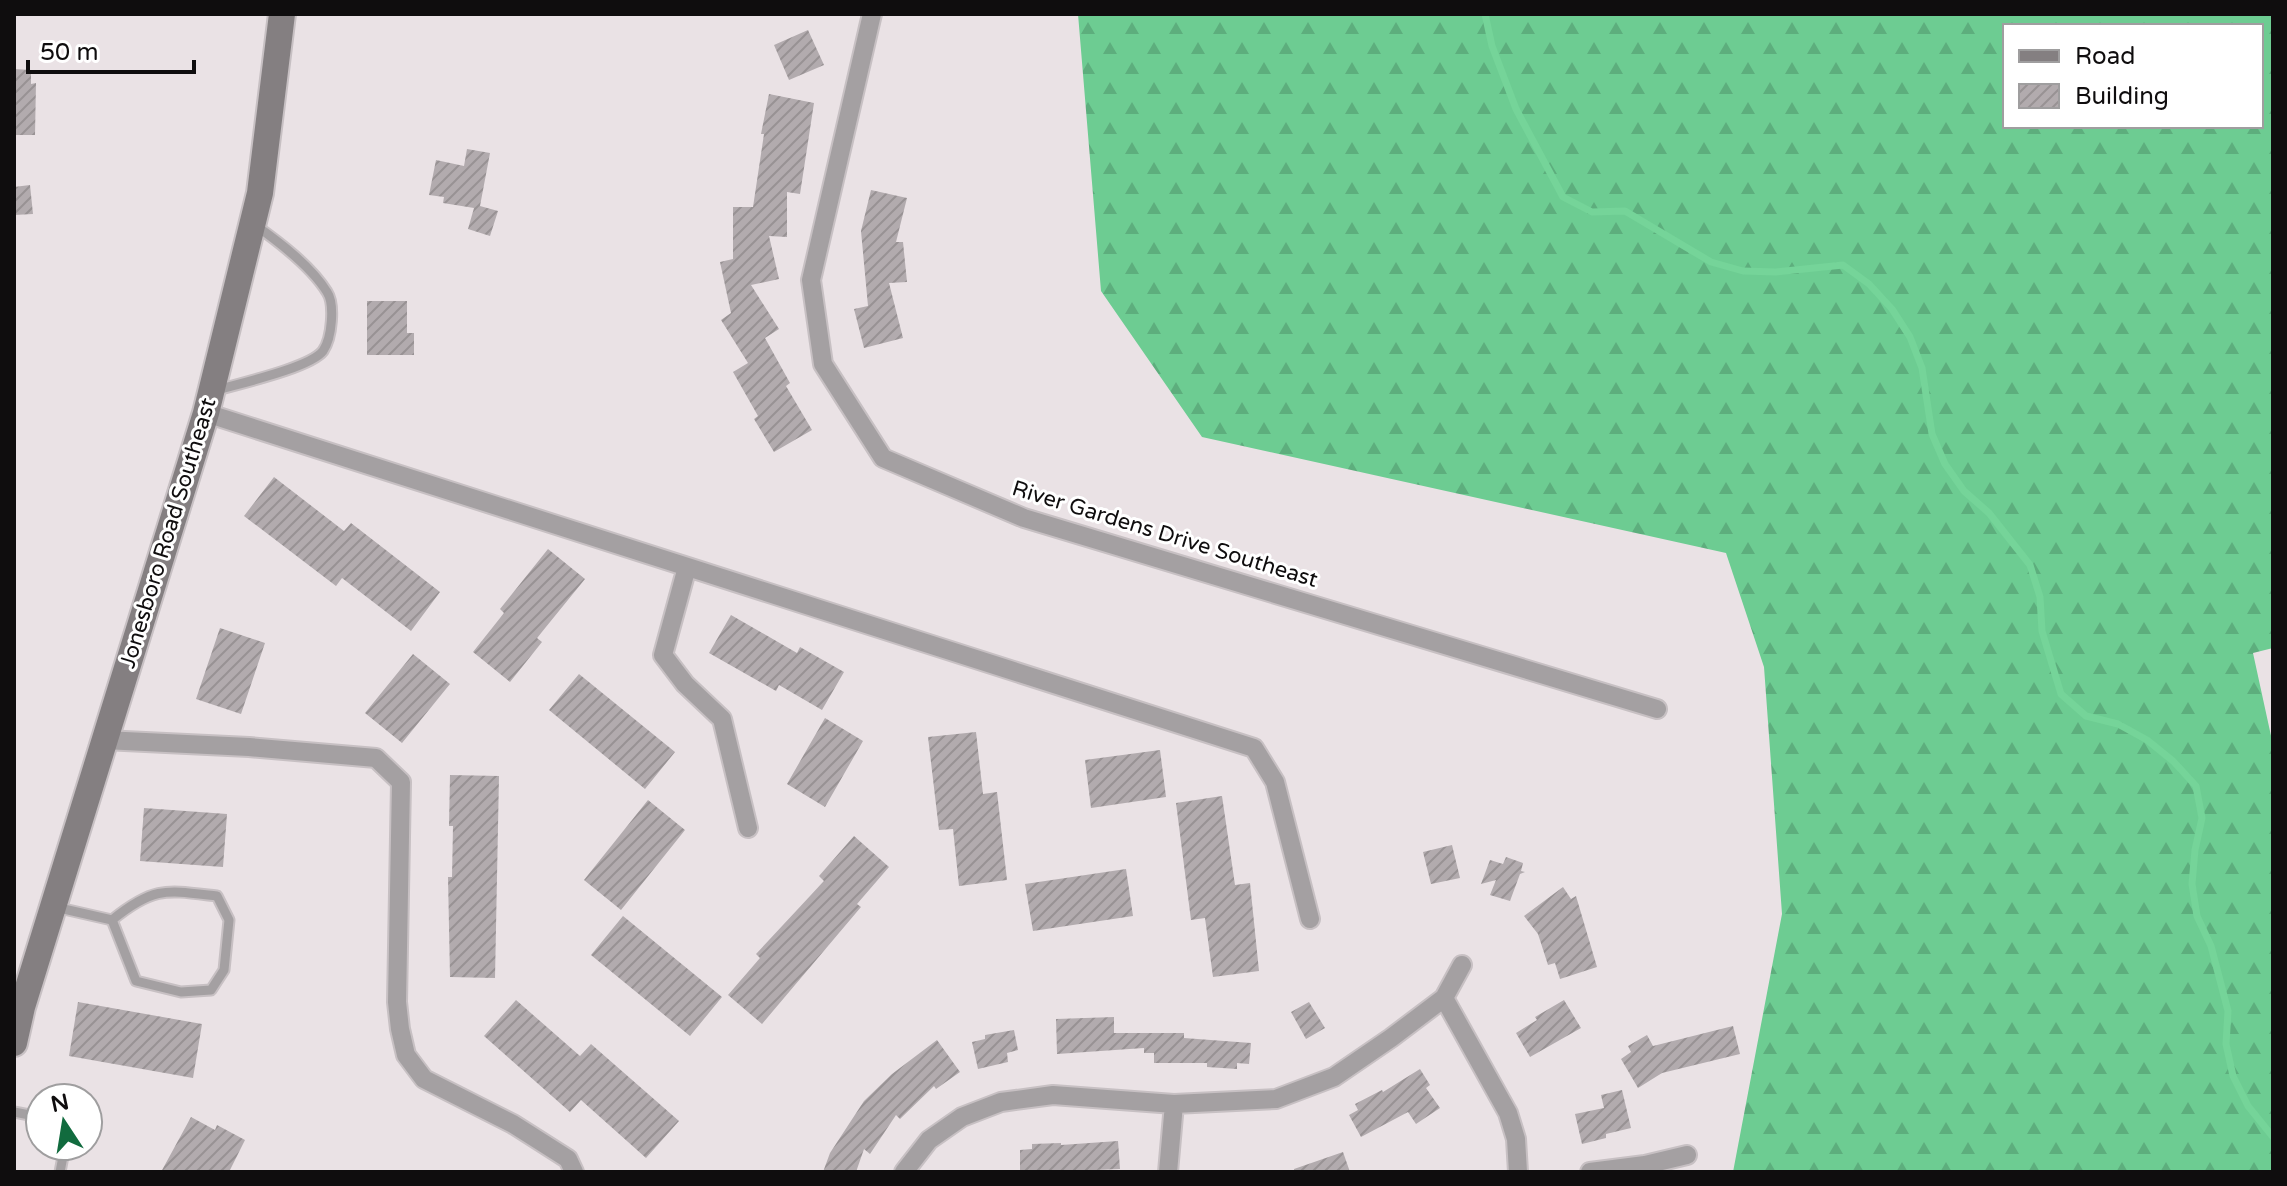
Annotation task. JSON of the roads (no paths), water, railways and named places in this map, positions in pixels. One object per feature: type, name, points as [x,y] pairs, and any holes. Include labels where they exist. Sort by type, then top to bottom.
[{"type":"main road","name":"Jonesboro Road Southeast","points":[[14,1043],[52,907],[208,403],[260,193],[282,14]]},
{"type":"street","name":"River Gardens Drive Southeast","points":[[872,14],[811,280],[823,364],[883,458],[1024,518],[1657,709]]},
{"type":"street","points":[[208,403],[687,567],[1254,748],[1275,782],[1310,919]]},
{"type":"street","points":[[687,567],[663,655],[685,684],[722,719],[748,828]]},
{"type":"street","points":[[104,740],[249,747],[376,758],[401,782],[397,1002],[406,1055],[424,1079],[513,1124],[568,1159],[574,1172]]},
{"type":"street","points":[[904,1172],[929,1140],[962,1117],[1001,1102],[1053,1095],[1174,1104],[1276,1099],[1334,1077],[1444,998],[1462,965]]},
{"type":"street","points":[[1444,998],[1508,1113],[1516,1139],[1518,1172]]},
{"type":"street","points":[[1168,1172],[1174,1104]]},
{"type":"street","points":[[1590,1172],[1645,1165],[1687,1155]]},
{"type":"lane","points":[[208,403],[305,364],[323,351],[332,328],[328,293],[285,245],[252,224]]},
{"type":"lane","points":[[169,890],[217,896],[229,920],[224,970],[211,990],[181,992],[136,981],[112,920],[137,900],[169,890]]},
{"type":"lane","points":[[52,907],[112,920]]},
{"type":"waterway","points":[[1485,14],[1492,46],[1516,109],[1563,197],[1592,212],[1625,211],[1711,262],[1743,271],[1776,272],[1843,265],[1869,284],[1892,309],[1910,337],[1922,368],[1932,434],[1945,464],[1964,491],[1989,513],[2030,565],[2040,597],[2042,631],[2061,694],[2086,716],[2118,724],[2147,740],[2173,761],[2196,786],[2202,818],[2192,884],[2197,916],[2211,946],[2228,1011],[2226,1044],[2233,1076],[2248,1106],[2273,1137]]}]
